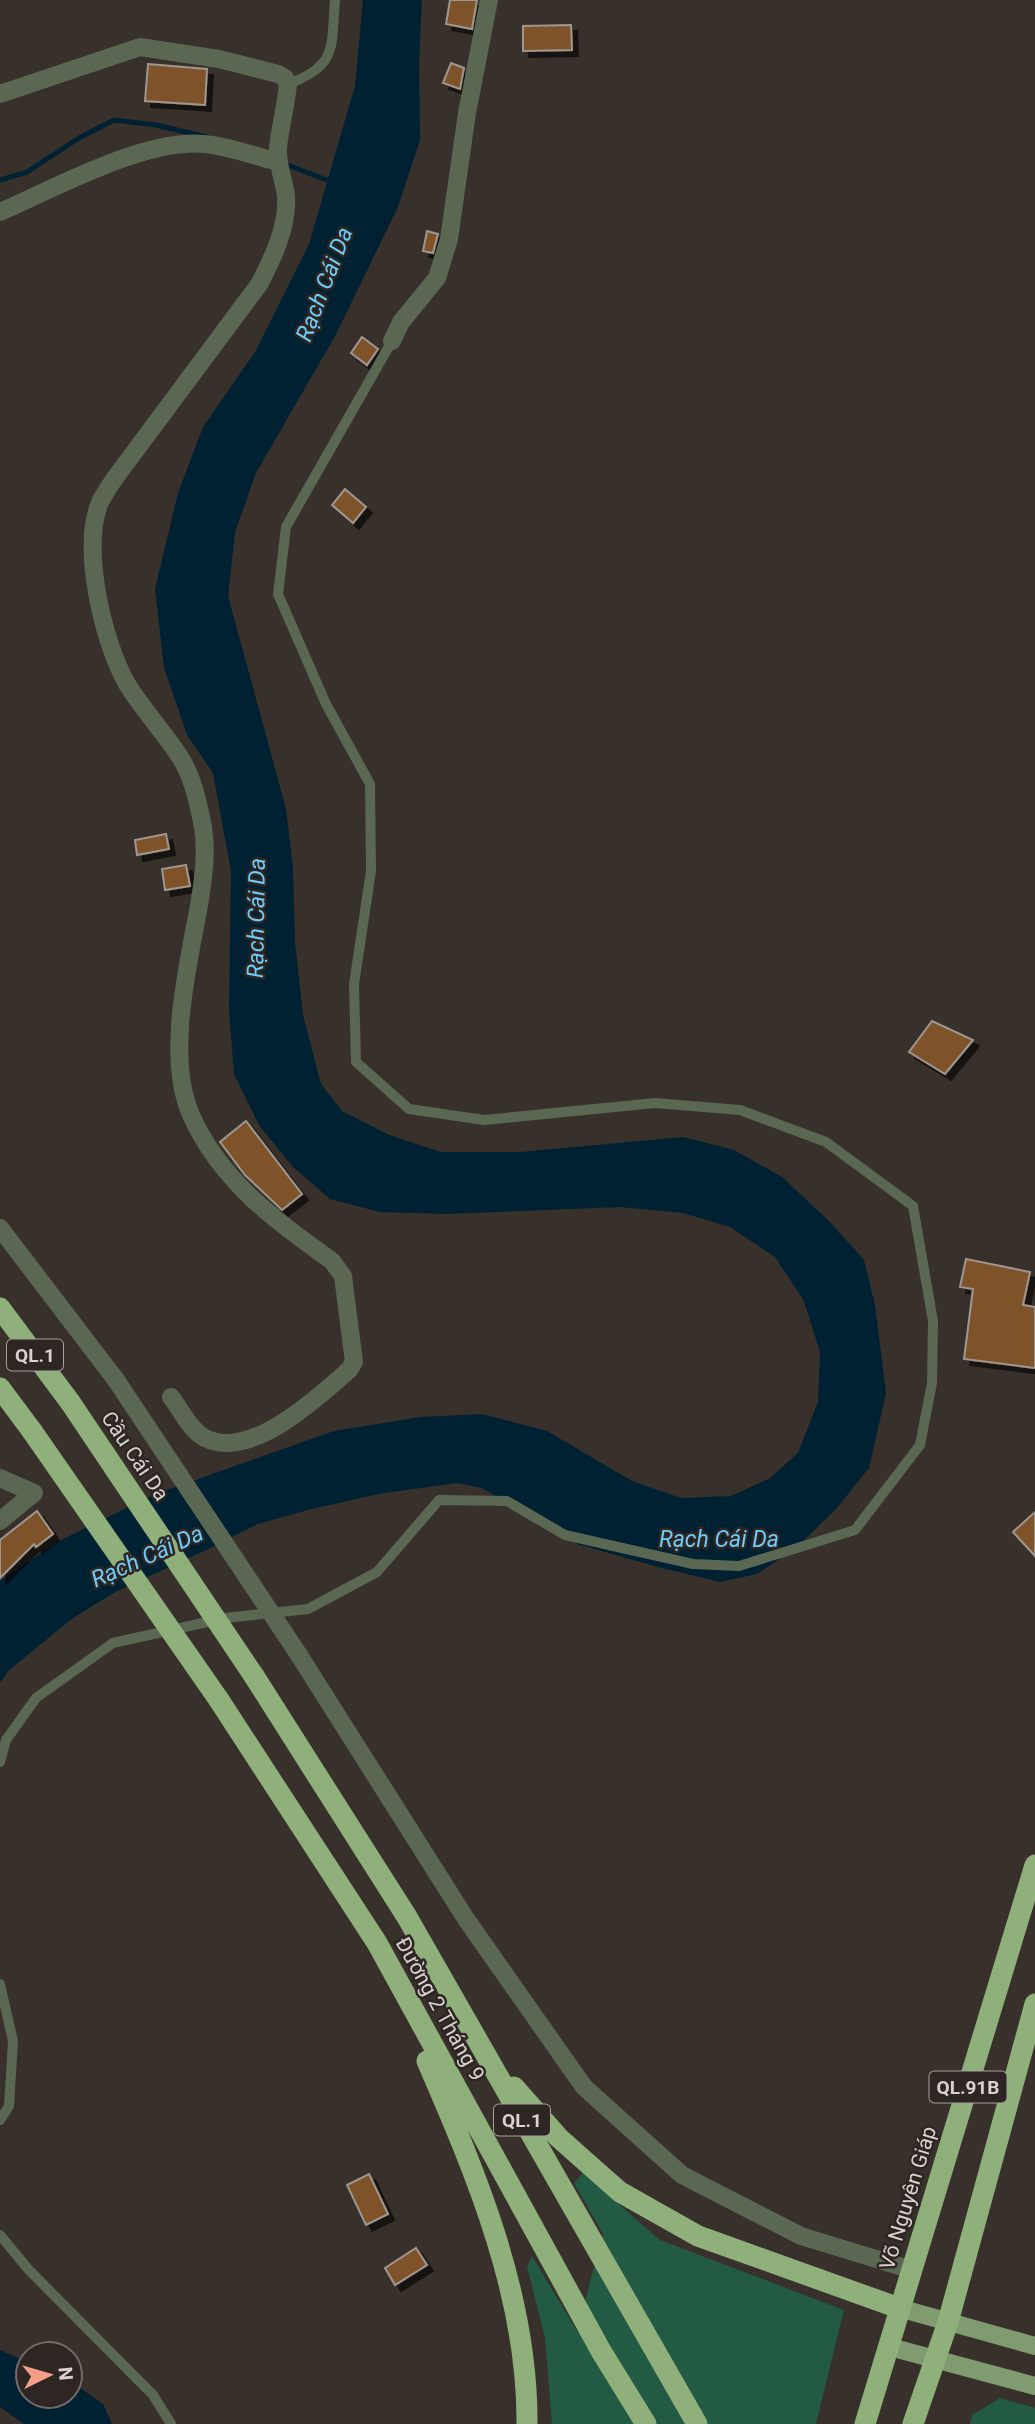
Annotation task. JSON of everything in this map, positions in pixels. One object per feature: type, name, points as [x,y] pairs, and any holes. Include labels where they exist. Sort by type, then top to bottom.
[{"type":"highway","name":"Cầu Cái Da","points":[[0,1308],[70,1402],[254,1676]]},
{"type":"highway","name":"Đường 2 Tháng 9","points":[[0,1388],[219,1700],[377,1943],[601,2351],[646,2424]]},
{"type":"highway","name":"Đường 2 Tháng 9","points":[[254,1676],[407,1917],[696,2424]]},
{"type":"highway","name":"Võ Nguyên Giáp","points":[[865,2424],[1035,1865]]},
{"type":"highway","points":[[407,1917],[511,2084],[559,2138],[620,2192],[698,2236],[899,2308]]},
{"type":"highway","points":[[377,1943],[458,2132],[486,2208],[508,2279],[522,2339],[527,2424]]},
{"type":"highway","name":"QL.91B","points":[[913,2424],[948,2322],[1035,2004]]},
{"type":"main road","points":[[899,2308],[1035,2346]]},
{"type":"main road","points":[[890,2347],[1035,2386]]},
{"type":"street","points":[[392,341],[401,322],[437,278],[446,250],[454,216],[467,113],[489,0]]},
{"type":"street","points":[[0,94],[140,47],[219,59],[278,74],[285,78],[288,85],[278,145],[278,162],[286,196],[284,222],[276,250],[260,283],[100,502],[94,529],[93,555],[99,608],[121,672],[182,760],[203,824],[205,859],[178,1045],[184,1096],[208,1146],[236,1185],[274,1219],[340,1269],[345,1285],[354,1362],[349,1370],[306,1406],[261,1435],[232,1443],[206,1438],[197,1432],[171,1396]]},
{"type":"street","points":[[0,212],[124,158],[170,145],[204,144],[278,162]]},
{"type":"street","points":[[0,1228],[117,1380],[299,1655],[466,1919],[584,2087],[682,2175],[801,2236],[912,2270]]},
{"type":"street","points":[[0,1478],[34,1493],[0,1521]]},
{"type":"lane","points":[[288,85],[317,71],[330,55],[335,0]]},
{"type":"lane","points":[[0,1762],[6,1740],[36,1698],[113,1643],[225,1618],[308,1609],[377,1572],[439,1500],[507,1501],[565,1535],[693,1564],[739,1566],[855,1530],[920,1445],[932,1383],[933,1321],[913,1206],[826,1142],[740,1110],[655,1103],[484,1120],[409,1109],[356,1062],[354,984],[371,871],[370,784],[326,704],[278,594],[286,527],[392,341]]},
{"type":"lane","points":[[0,1983],[13,2041],[9,2106],[0,2120]]},
{"type":"lane","points":[[0,2235],[28,2269],[153,2395],[171,2424]]},
{"type":"green space","points":[[583,2173],[660,2240],[844,2310],[816,2424],[552,2424],[545,2338],[527,2267],[532,2256],[577,2331],[603,2234],[574,2183]]},
{"type":"green space","points":[[1000,2398],[1035,2408],[1035,2424],[970,2424],[972,2415]]},
{"type":"water","name":"Rạch Cái Da","points":[[363,0],[422,0],[419,61],[420,140],[398,207],[335,336],[256,473],[235,532],[228,596],[286,809],[293,868],[295,942],[303,1015],[321,1084],[342,1111],[389,1135],[441,1152],[521,1152],[683,1137],[734,1150],[782,1177],[829,1221],[864,1260],[875,1305],[886,1393],[869,1468],[836,1509],[796,1548],[757,1574],[720,1582],[577,1544],[482,1488],[457,1483],[378,1494],[258,1524],[117,1591],[73,1618],[8,1671],[0,1683],[0,1581],[59,1541],[153,1495],[334,1431],[421,1417],[482,1414],[547,1431],[632,1481],[681,1498],[731,1496],[770,1478],[798,1453],[818,1402],[820,1352],[804,1301],[775,1257],[730,1227],[683,1213],[620,1207],[447,1214],[380,1212],[330,1199],[292,1166],[259,1125],[234,1074],[229,1011],[231,871],[213,773],[187,735],[164,667],[155,589],[178,493],[203,427],[255,352],[309,244],[355,86]]},
{"type":"water","points":[[0,2350],[14,2356],[14,2410],[84,2410],[84,2391],[103,2404],[112,2424],[24,2424],[0,2407]]},
{"type":"building","points":[[450,0],[477,0],[472,29],[446,24]]},
{"type":"building","points":[[571,25],[572,50],[523,51],[523,26]]},
{"type":"building","points":[[451,63],[464,68],[460,89],[443,83]]},
{"type":"building","points":[[148,64],[207,69],[205,105],[145,101]]},
{"type":"building","points":[[427,231],[438,234],[433,253],[423,251]]},
{"type":"building","points":[[362,337],[378,349],[367,365],[351,353]]},
{"type":"building","points":[[345,489],[366,507],[353,523],[332,505]]},
{"type":"building","points":[[166,834],[169,849],[137,855],[135,840]]},
{"type":"building","points":[[186,865],[190,886],[165,890],[162,869]]},
{"type":"building","points":[[932,1021],[973,1040],[945,1074],[909,1052]]},
{"type":"building","points":[[246,1121],[302,1194],[282,1210],[245,1175],[220,1142]]},
{"type":"building","points":[[966,1259],[1030,1272],[1023,1305],[1035,1307],[1035,1368],[964,1359],[973,1289],[960,1287]]},
{"type":"building","points":[[37,1511],[53,1534],[36,1547],[34,1544],[0,1578],[0,1540]]},
{"type":"building","points":[[1035,1512],[1035,1556],[1013,1532]]},
{"type":"building","points":[[369,2174],[388,2214],[366,2225],[347,2185]]},
{"type":"building","points":[[416,2248],[427,2265],[395,2285],[385,2268]]},
{"type":"waterway","points":[[0,180],[27,172],[79,138],[114,120],[156,125],[207,137]]},
{"type":"waterway","points":[[282,163],[332,182]]}]
